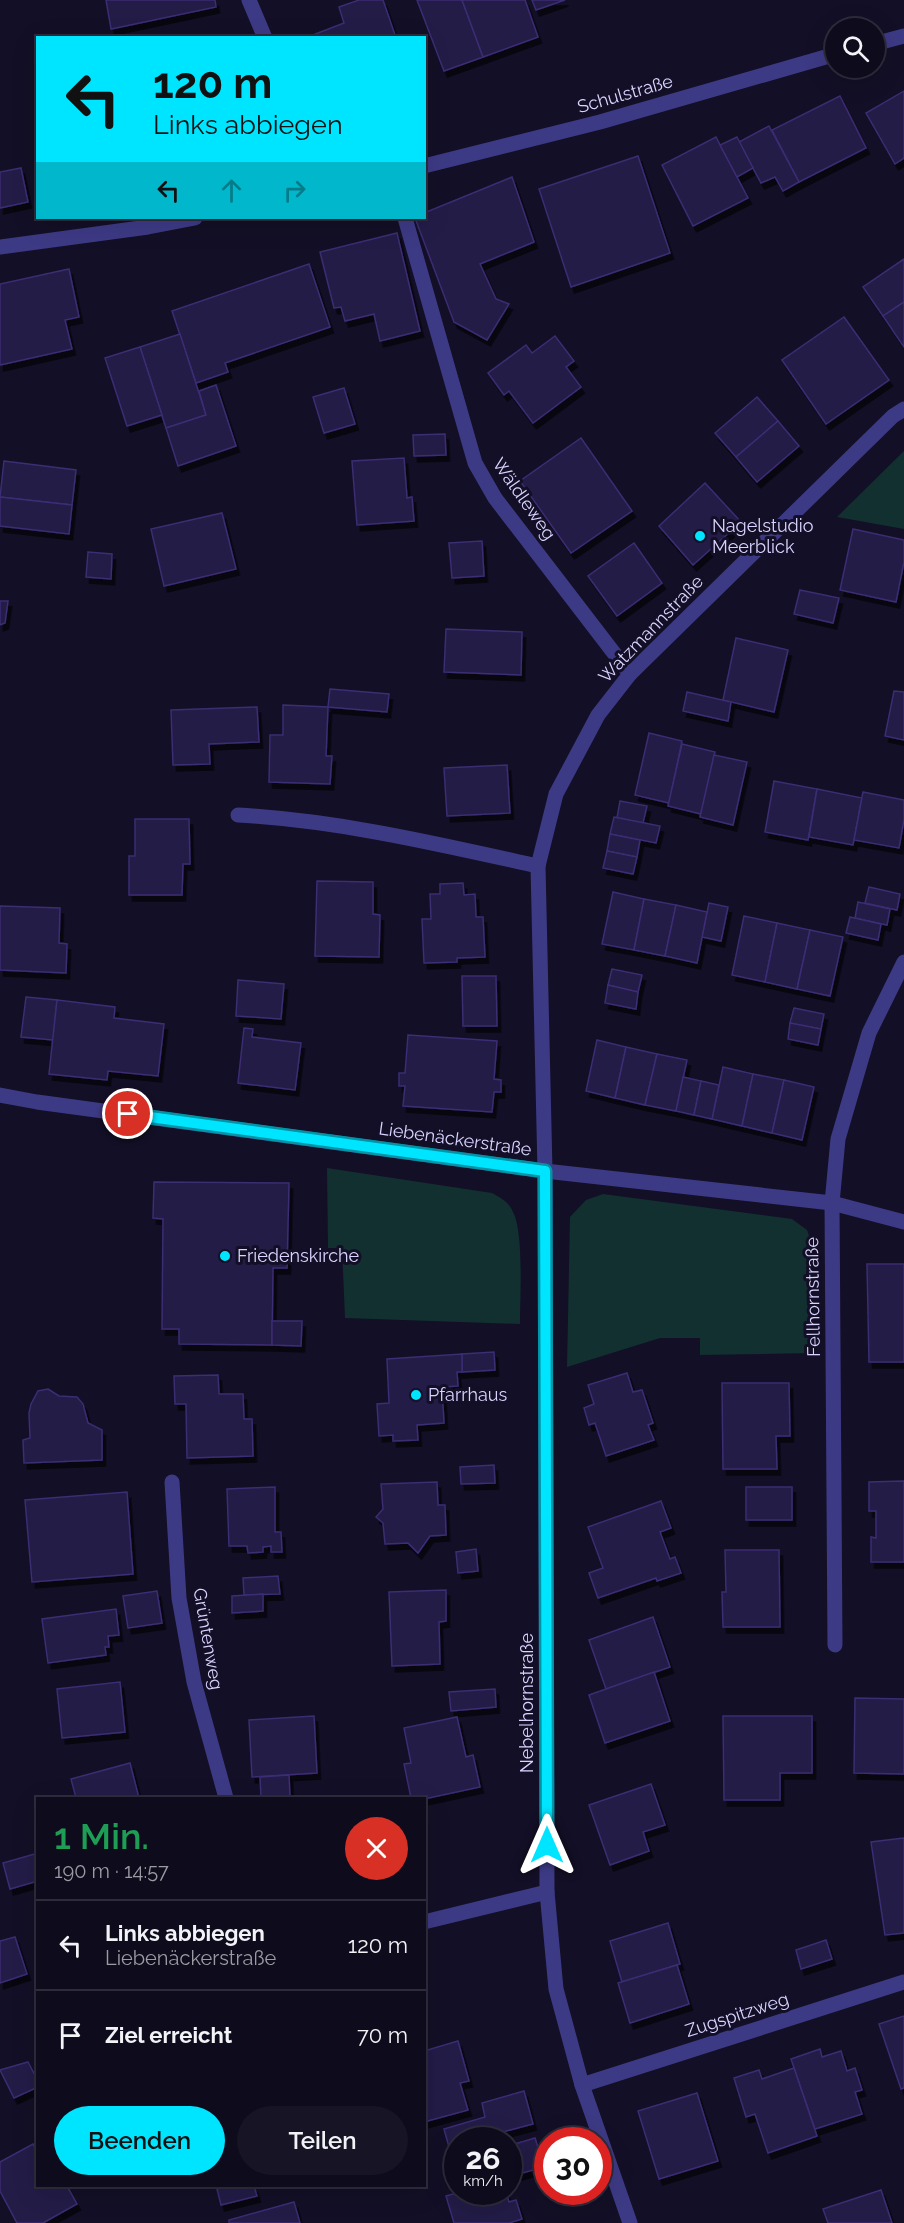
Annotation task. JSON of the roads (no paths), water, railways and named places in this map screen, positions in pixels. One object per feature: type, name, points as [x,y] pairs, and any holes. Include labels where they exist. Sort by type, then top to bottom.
[{"type":"street","points":[[249,0],[264,36]]},
{"type":"street","points":[[885,41],[904,36]]},
{"type":"street","name":"Schulstraße","points":[[426,166],[600,122],[825,57]]},
{"type":"street","points":[[0,247],[189,219]]},
{"type":"street","name":"Wäldleweg","points":[[405,219],[475,463],[495,498],[630,674]]},
{"type":"street","name":"Watzmannstraße","points":[[545,1171],[538,866],[556,794],[597,715],[630,674],[893,416],[904,409]]},
{"type":"street","points":[[238,815],[366,829],[538,866]]},
{"type":"street","name":"Fellhornstraße","points":[[835,1645],[832,1203],[838,1139],[869,1033],[904,962]]},
{"type":"street","name":"Liebenäckerstraße","points":[[0,1095],[37,1102],[545,1171],[832,1203],[904,1222]]},
{"type":"street","name":"Nebelhornstraße","points":[[545,1171],[548,1892],[556,1989],[582,2085],[630,2223]]},
{"type":"street","name":"Grüntenweg","points":[[172,1482],[179,1598],[194,1682],[226,1797]]},
{"type":"street","points":[[426,1922],[548,1892]]},
{"type":"street","name":"Zugspitzweg","points":[[582,2085],[904,1982]]},
{"type":"place","name":"Nagelstudio Meerblick","points":[[700,536]]},
{"type":"place","name":"Friedenskirche","points":[[225,1256]]},
{"type":"place","name":"Pfarrhaus","points":[[416,1395]]}]
